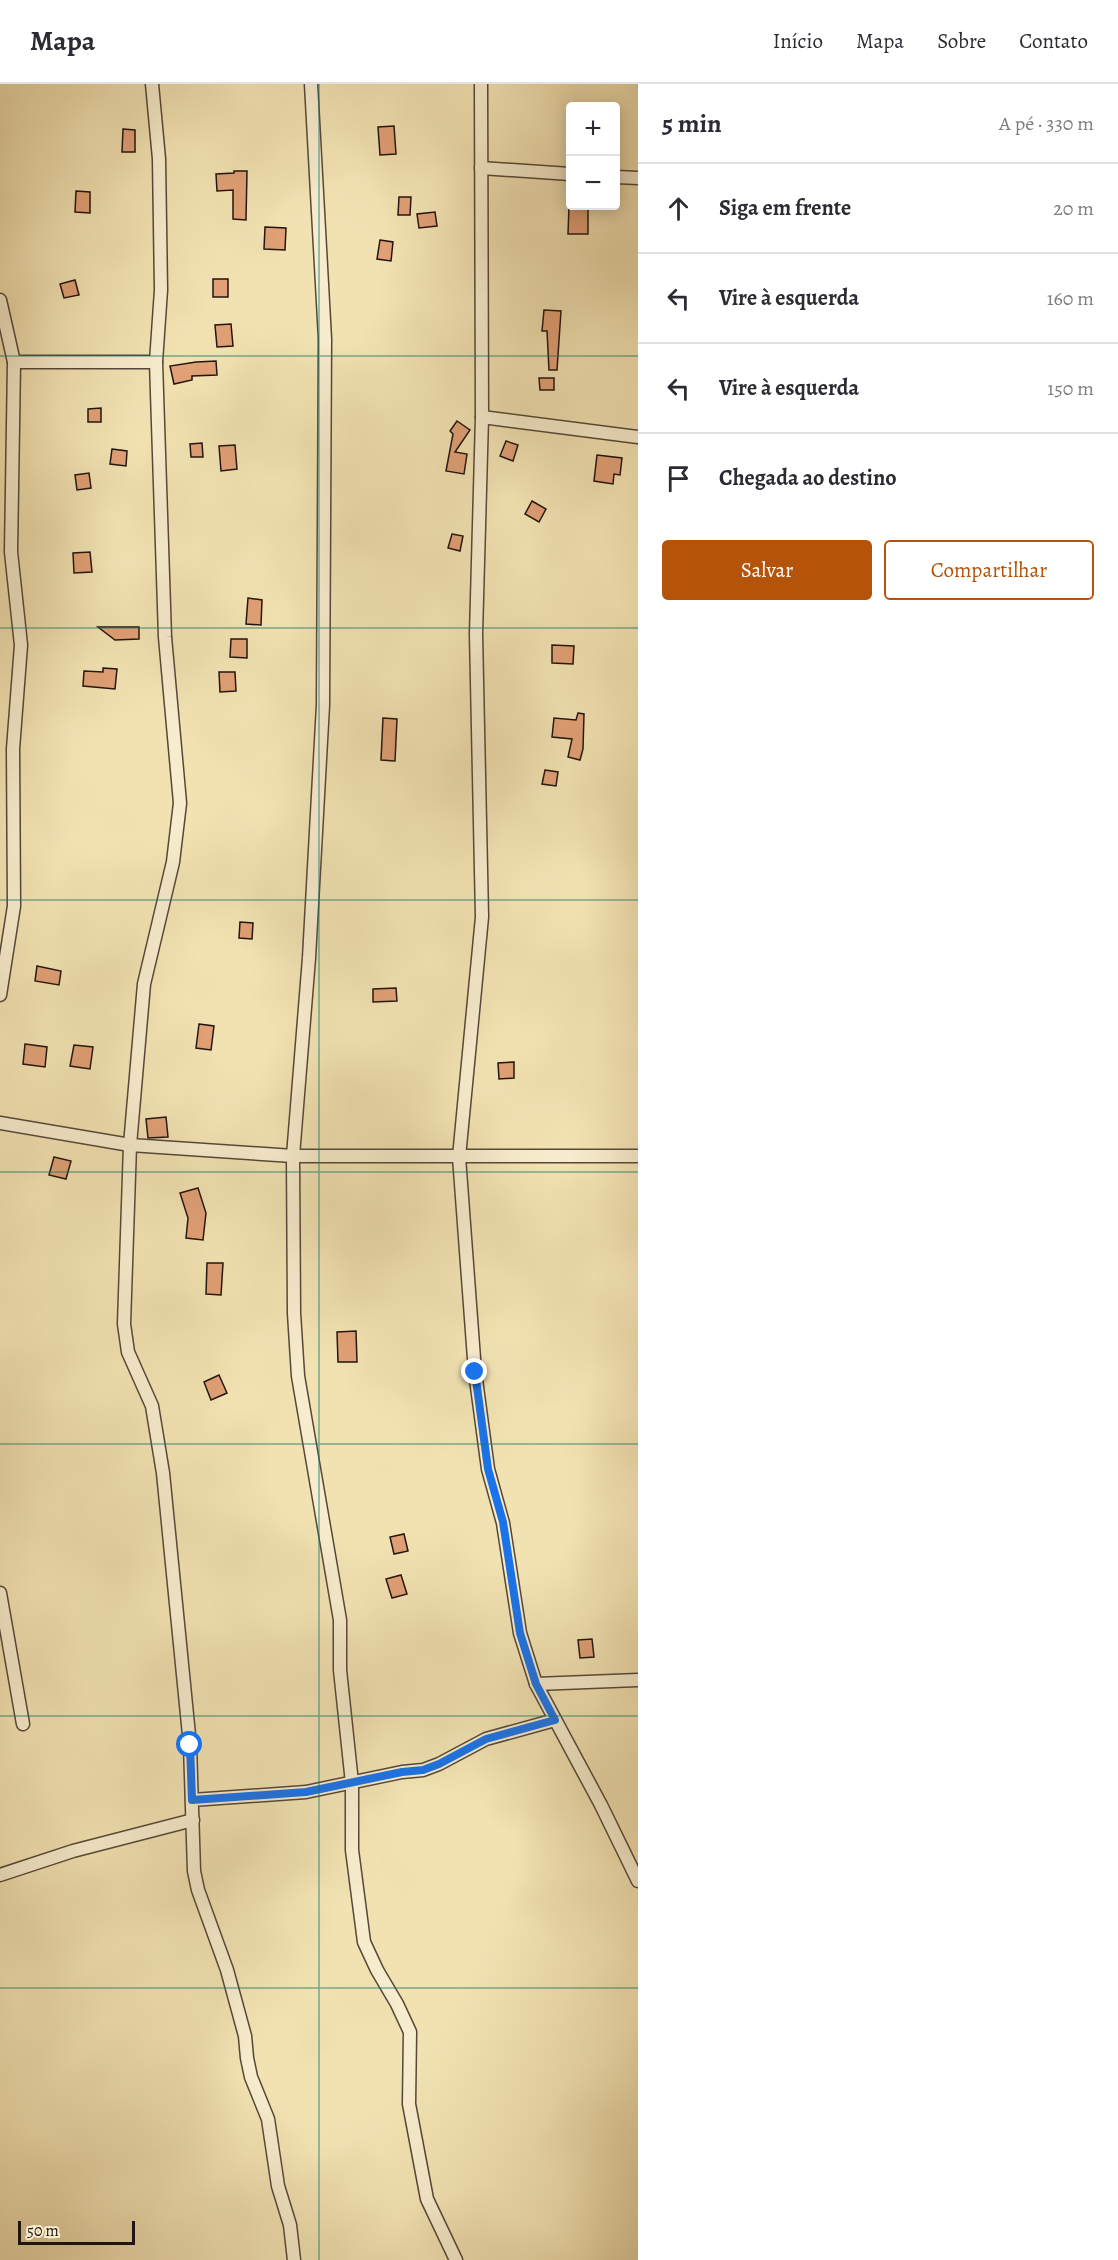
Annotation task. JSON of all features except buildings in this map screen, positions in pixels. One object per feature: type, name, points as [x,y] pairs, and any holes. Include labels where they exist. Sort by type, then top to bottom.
[{"type":"street","points":[[152,84],[159,159],[161,290],[156,362],[165,637],[180,803],[173,862],[144,984],[130,1145],[124,1324],[128,1352],[152,1406],[163,1473],[190,1745],[194,1871],[245,2036],[251,2077],[268,2119],[278,2186],[290,2225],[294,2260]]},
{"type":"street","points":[[311,84],[325,339],[323,705],[309,958],[293,1156],[294,1313],[298,1376],[340,1620],[340,1670],[352,1784],[352,1850],[364,1942],[410,2032],[409,2104],[428,2199],[456,2260]]},
{"type":"street","points":[[481,84],[482,417],[476,634],[482,917],[459,1157],[475,1372],[488,1469],[503,1522],[520,1633],[536,1684],[601,1805],[638,1881]]},
{"type":"street","points":[[481,168],[566,174]]},
{"type":"street","points":[[620,177],[638,178]]},
{"type":"street","points":[[0,300],[14,362],[11,552],[21,645],[13,749],[14,906],[0,995]]},
{"type":"street","points":[[14,362],[156,362]]},
{"type":"street","points":[[482,417],[638,437]]},
{"type":"street","points":[[0,1132],[0,1122],[130,1145],[293,1156],[638,1156]]},
{"type":"street","points":[[0,1593],[23,1724]]},
{"type":"street","points":[[536,1684],[638,1680]]},
{"type":"street","points":[[192,1800],[306,1792],[402,1772],[423,1770],[486,1739],[555,1720]]},
{"type":"street","points":[[0,1875],[73,1851],[193,1820]]},
{"type":"route","points":[[190,1745],[192,1800],[306,1792],[402,1772],[423,1770],[486,1739],[555,1720],[536,1684],[520,1633],[503,1522],[488,1469],[475,1372]]}]
